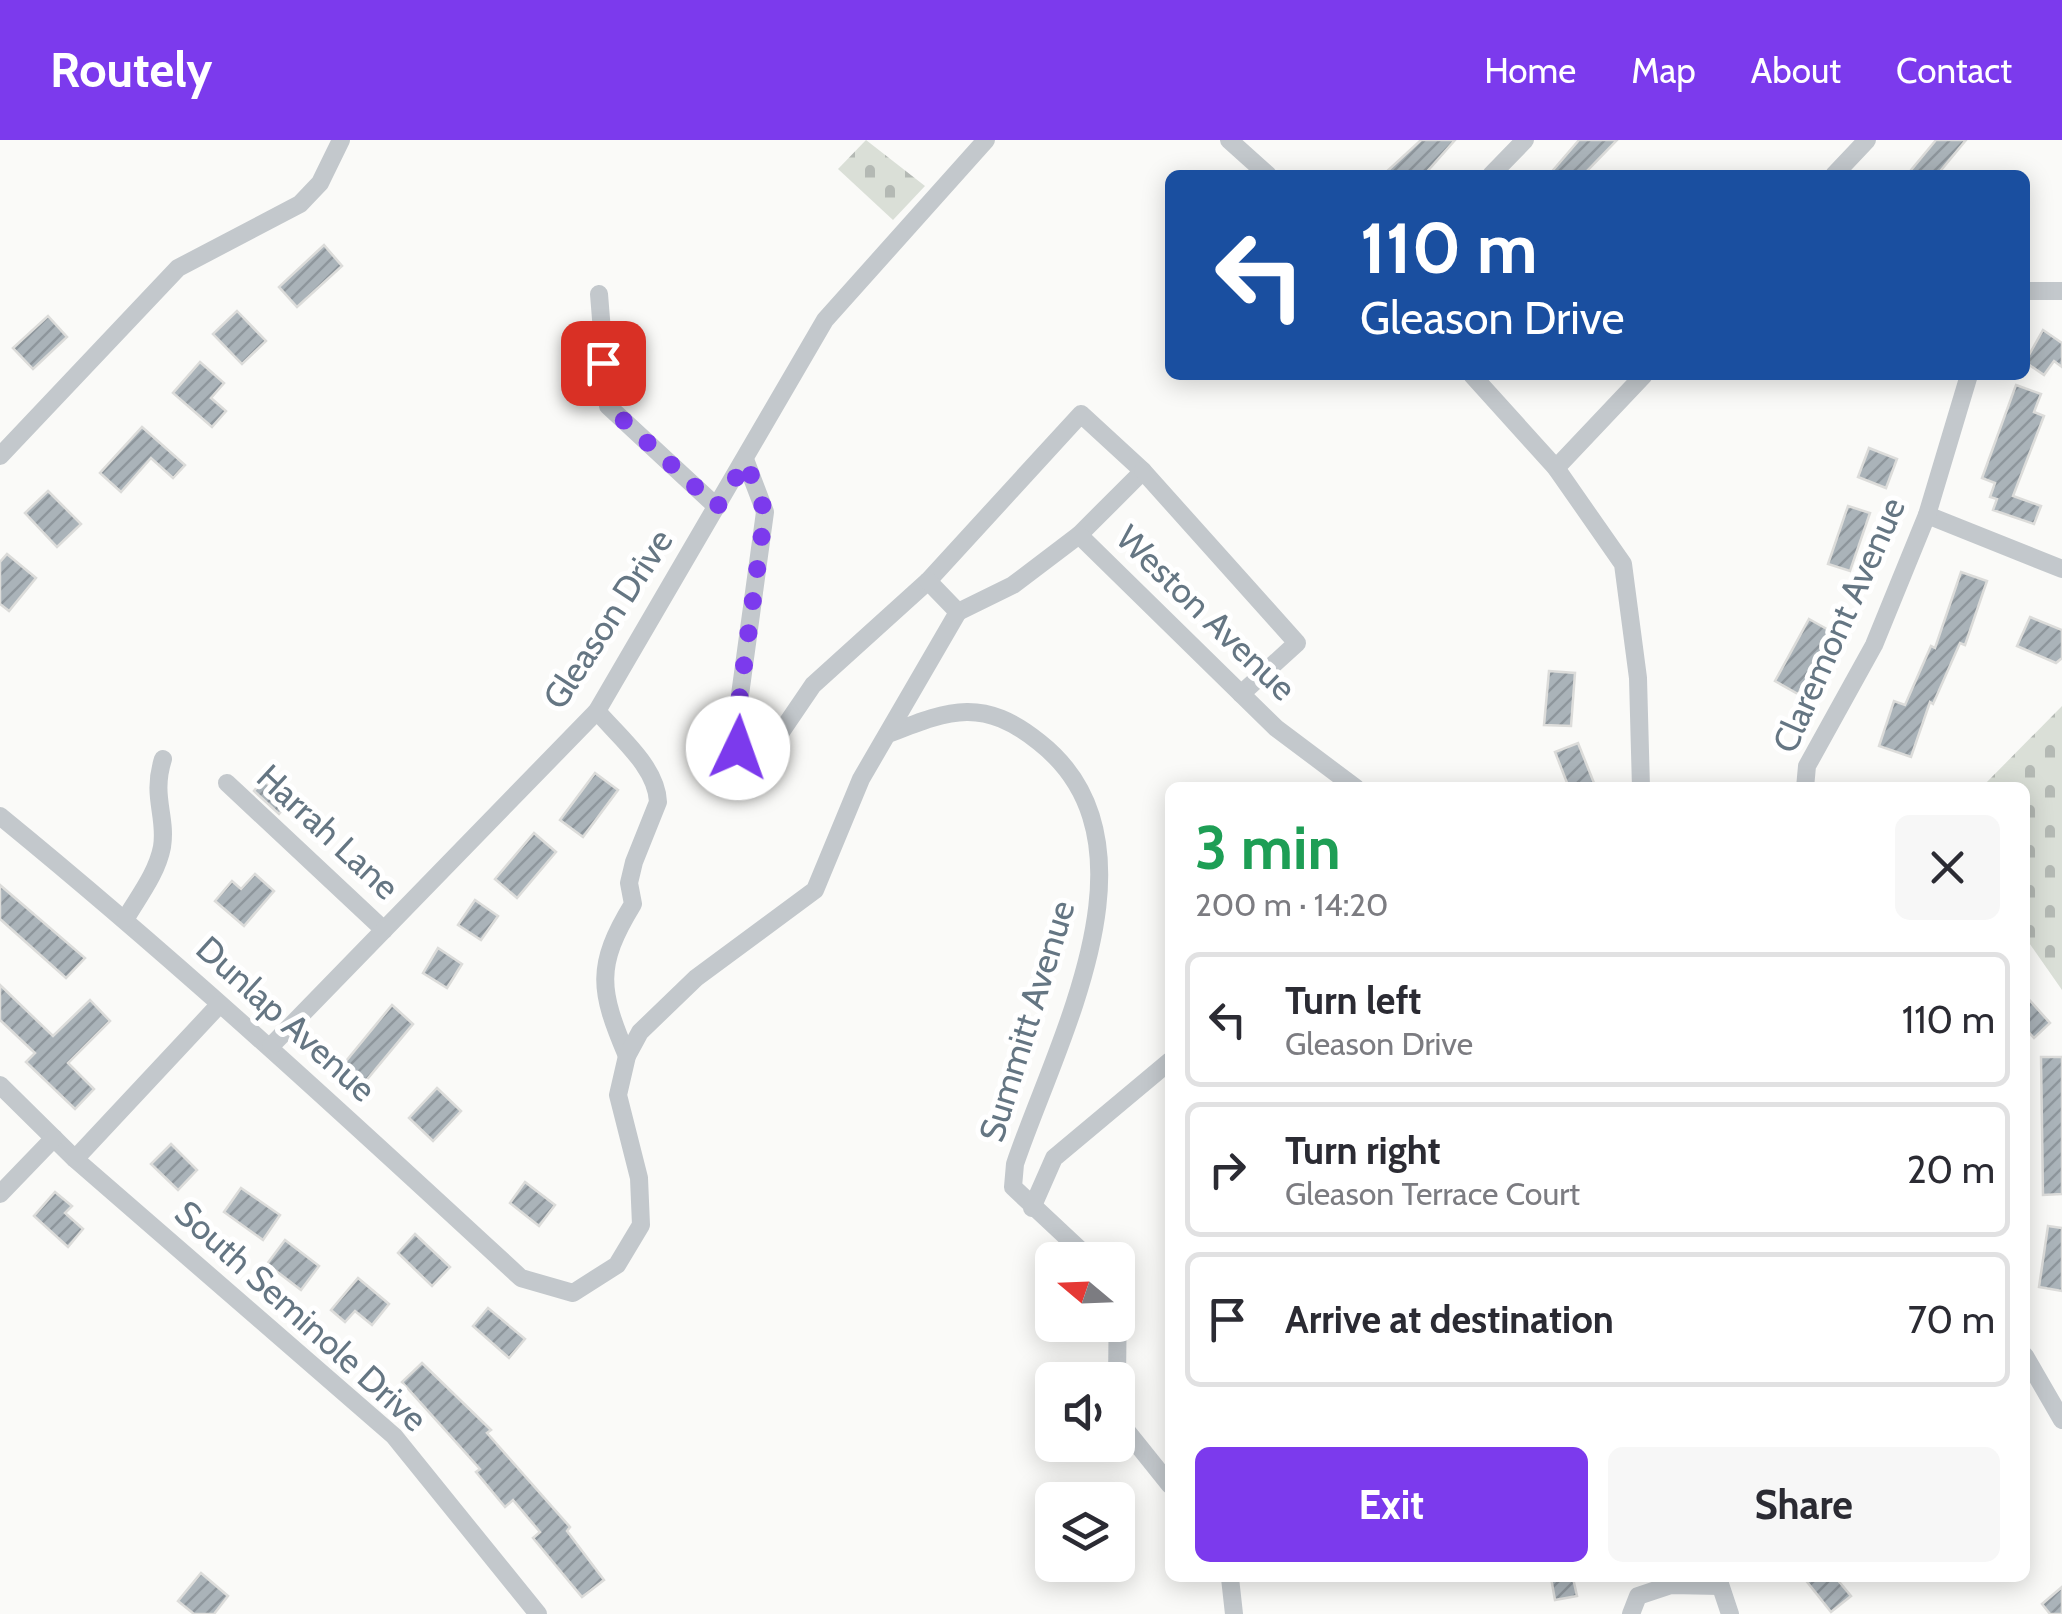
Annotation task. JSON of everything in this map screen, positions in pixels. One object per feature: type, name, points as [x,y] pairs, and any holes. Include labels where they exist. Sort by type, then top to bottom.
[{"type":"street","points":[[0,456],[178,268],[300,204],[320,183],[341,140]]},
{"type":"street","name":"Gleason Drive","points":[[271,1046],[597,711],[746,462],[825,320],[986,140]]},
{"type":"street","points":[[1229,140],[1262,170]]},
{"type":"street","points":[[1495,170],[1524,140]]},
{"type":"street","points":[[1839,170],[1868,140]]},
{"type":"street","points":[[2030,291],[2062,291]]},
{"type":"street","points":[[599,294],[608,406],[717,507]]},
{"type":"street","points":[[1477,380],[1556,468],[1623,564],[1638,678],[1640,782]]},
{"type":"street","points":[[1556,468],[1639,380]]},
{"type":"street","name":"Claremont Avenue","points":[[1805,782],[1807,766],[1874,645],[1927,515],[1968,380]]},
{"type":"street","points":[[746,462],[765,512],[736,724],[744,758],[753,762],[764,758],[813,686],[928,580],[1081,414],[1143,471],[1297,643],[1241,694]]},
{"type":"street","points":[[1079,535],[1143,471]]},
{"type":"street","points":[[1927,515],[2062,569]]},
{"type":"street","name":"Weston Avenue","points":[[958,612],[1013,584],[1079,535],[1276,728],[1348,782]]},
{"type":"street","points":[[627,1056],[640,1032],[696,978],[815,890],[861,780],[891,733],[914,682],[958,612],[928,580]]},
{"type":"street","name":"Summitt Avenue","points":[[891,733],[965,709],[1006,720],[1059,758],[1085,799],[1094,827],[1100,914],[1015,1164],[1014,1191],[1071,1242]]},
{"type":"street","points":[[597,711],[633,753],[657,790],[658,802],[629,884],[633,904],[609,944],[603,965],[605,996],[627,1056]]},
{"type":"street","points":[[126,918],[152,874],[162,844],[156,782],[163,760]]},
{"type":"street","name":"Harrah Lane","points":[[227,783],[384,930]]},
{"type":"street","name":"Dunlap Avenue","points":[[0,816],[126,918],[271,1046],[521,1278],[555,1290],[580,1290],[617,1265],[641,1226],[639,1178],[618,1108],[619,1081],[627,1056]]},
{"type":"street","points":[[74,1159],[219,1004]]},
{"type":"street","points":[[1032,1208],[1054,1158],[1165,1065]]},
{"type":"street","name":"South Seminole Drive","points":[[0,1085],[74,1159],[394,1436],[538,1614]]},
{"type":"street","points":[[0,1194],[54,1138]]},
{"type":"street","points":[[2030,1365],[2062,1420]]},
{"type":"street","points":[[1135,1442],[1165,1479]]},
{"type":"street","points":[[1230,1582],[1234,1614]]},
{"type":"street","points":[[1630,1614],[1638,1596],[1671,1586],[1719,1582],[1730,1614]]},
{"type":"green space","points":[[866,140],[925,186],[893,220],[838,169]]},
{"type":"green space","points":[[2062,706],[2062,990],[2030,944],[2030,782],[1987,782]]},
{"type":"building","points":[[1421,140],[1455,140],[1428,170],[1388,170]]},
{"type":"building","points":[[1579,140],[1617,140],[1588,170],[1553,170]]},
{"type":"building","points":[[1936,140],[1966,140],[1941,170],[1911,170]]},
{"type":"building","points":[[324,245],[342,266],[297,307],[279,287]]},
{"type":"building","points":[[237,311],[266,341],[242,364],[213,334]]},
{"type":"building","points":[[48,316],[67,337],[33,369],[13,348]]},
{"type":"building","points":[[2043,330],[2062,343],[2062,367],[2054,361],[2044,375],[2030,365],[2030,353]]},
{"type":"building","points":[[200,362],[224,383],[211,398],[226,411],[212,427],[173,393]]},
{"type":"building","points":[[2016,385],[2041,394],[2034,412],[2044,416],[2013,496],[2041,506],[2034,524],[1993,510],[1997,499],[1990,497],[1995,483],[1982,478]]},
{"type":"building","points":[[142,427],[185,465],[173,478],[151,458],[121,492],[100,473]]},
{"type":"building","points":[[1869,448],[1897,459],[1886,488],[1858,477]]},
{"type":"building","points":[[48,491],[81,524],[57,547],[25,513]]},
{"type":"building","points":[[1848,506],[1870,513],[1850,571],[1828,564]]},
{"type":"building","points":[[7,554],[36,578],[9,611],[0,604],[0,562]]},
{"type":"building","points":[[1961,572],[1987,581],[1965,645],[1960,643],[1933,704],[1930,702],[1911,757],[1879,746],[1894,701],[1905,705],[1931,646],[1935,648]]},
{"type":"building","points":[[2030,617],[2062,630],[2062,658],[2056,663],[2017,646]]},
{"type":"building","points":[[1809,619],[1832,632],[1798,694],[1775,681]]},
{"type":"building","points":[[1549,671],[1575,673],[1571,726],[1544,725]]},
{"type":"building","points":[[1578,743],[1594,782],[1567,782],[1555,752]]},
{"type":"building","points":[[595,773],[618,790],[583,837],[560,820]]},
{"type":"building","points":[[263,780],[289,802],[279,814],[254,791]]},
{"type":"building","points":[[534,833],[556,852],[517,898],[495,879]]},
{"type":"building","points":[[255,874],[274,891],[244,926],[215,901],[232,881],[241,889]]},
{"type":"building","points":[[0,885],[85,958],[66,978],[0,919]]},
{"type":"building","points":[[475,900],[498,916],[481,940],[458,925]]},
{"type":"building","points":[[438,948],[462,964],[447,988],[423,973]]},
{"type":"building","points":[[0,985],[53,1036],[90,1000],[110,1021],[68,1063],[94,1089],[75,1109],[26,1062],[35,1053],[0,1020]]},
{"type":"building","points":[[2030,1001],[2050,1023],[2034,1038],[2030,1034]]},
{"type":"building","points":[[392,1005],[413,1024],[364,1083],[342,1066]]},
{"type":"building","points":[[2041,1057],[2062,1057],[2062,1194],[2043,1195]]},
{"type":"building","points":[[437,1088],[461,1111],[433,1141],[409,1118]]},
{"type":"building","points":[[171,1144],[197,1170],[178,1190],[151,1164]]},
{"type":"building","points":[[525,1182],[555,1205],[539,1226],[510,1203]]},
{"type":"building","points":[[241,1188],[280,1215],[263,1240],[224,1212]]},
{"type":"building","points":[[55,1192],[72,1206],[65,1213],[83,1229],[68,1247],[34,1216]]},
{"type":"building","points":[[2048,1226],[2062,1228],[2062,1291],[2039,1287]]},
{"type":"building","points":[[415,1234],[450,1267],[432,1286],[398,1253]]},
{"type":"building","points":[[285,1240],[319,1266],[301,1290],[267,1264]]},
{"type":"building","points":[[358,1278],[389,1304],[372,1325],[355,1311],[345,1322],[331,1310]]},
{"type":"building","points":[[488,1308],[525,1339],[509,1358],[473,1326]]},
{"type":"building","points":[[422,1363],[491,1430],[487,1433],[570,1527],[567,1531],[604,1580],[582,1597],[533,1538],[540,1532],[513,1500],[505,1507],[476,1472],[480,1469],[402,1382]]},
{"type":"building","points":[[201,1573],[228,1596],[214,1614],[194,1614],[178,1601]]},
{"type":"building","points":[[1552,1582],[1574,1582],[1577,1596],[1555,1600]]},
{"type":"building","points":[[1807,1582],[1839,1582],[1851,1596],[1831,1612]]},
{"type":"building","points":[[2062,1587],[2062,1614],[2050,1614],[2042,1604]]},
{"type":"route","points":[[603,363],[608,406],[717,507],[746,462],[756,482],[765,512],[736,724],[738,748]]}]
